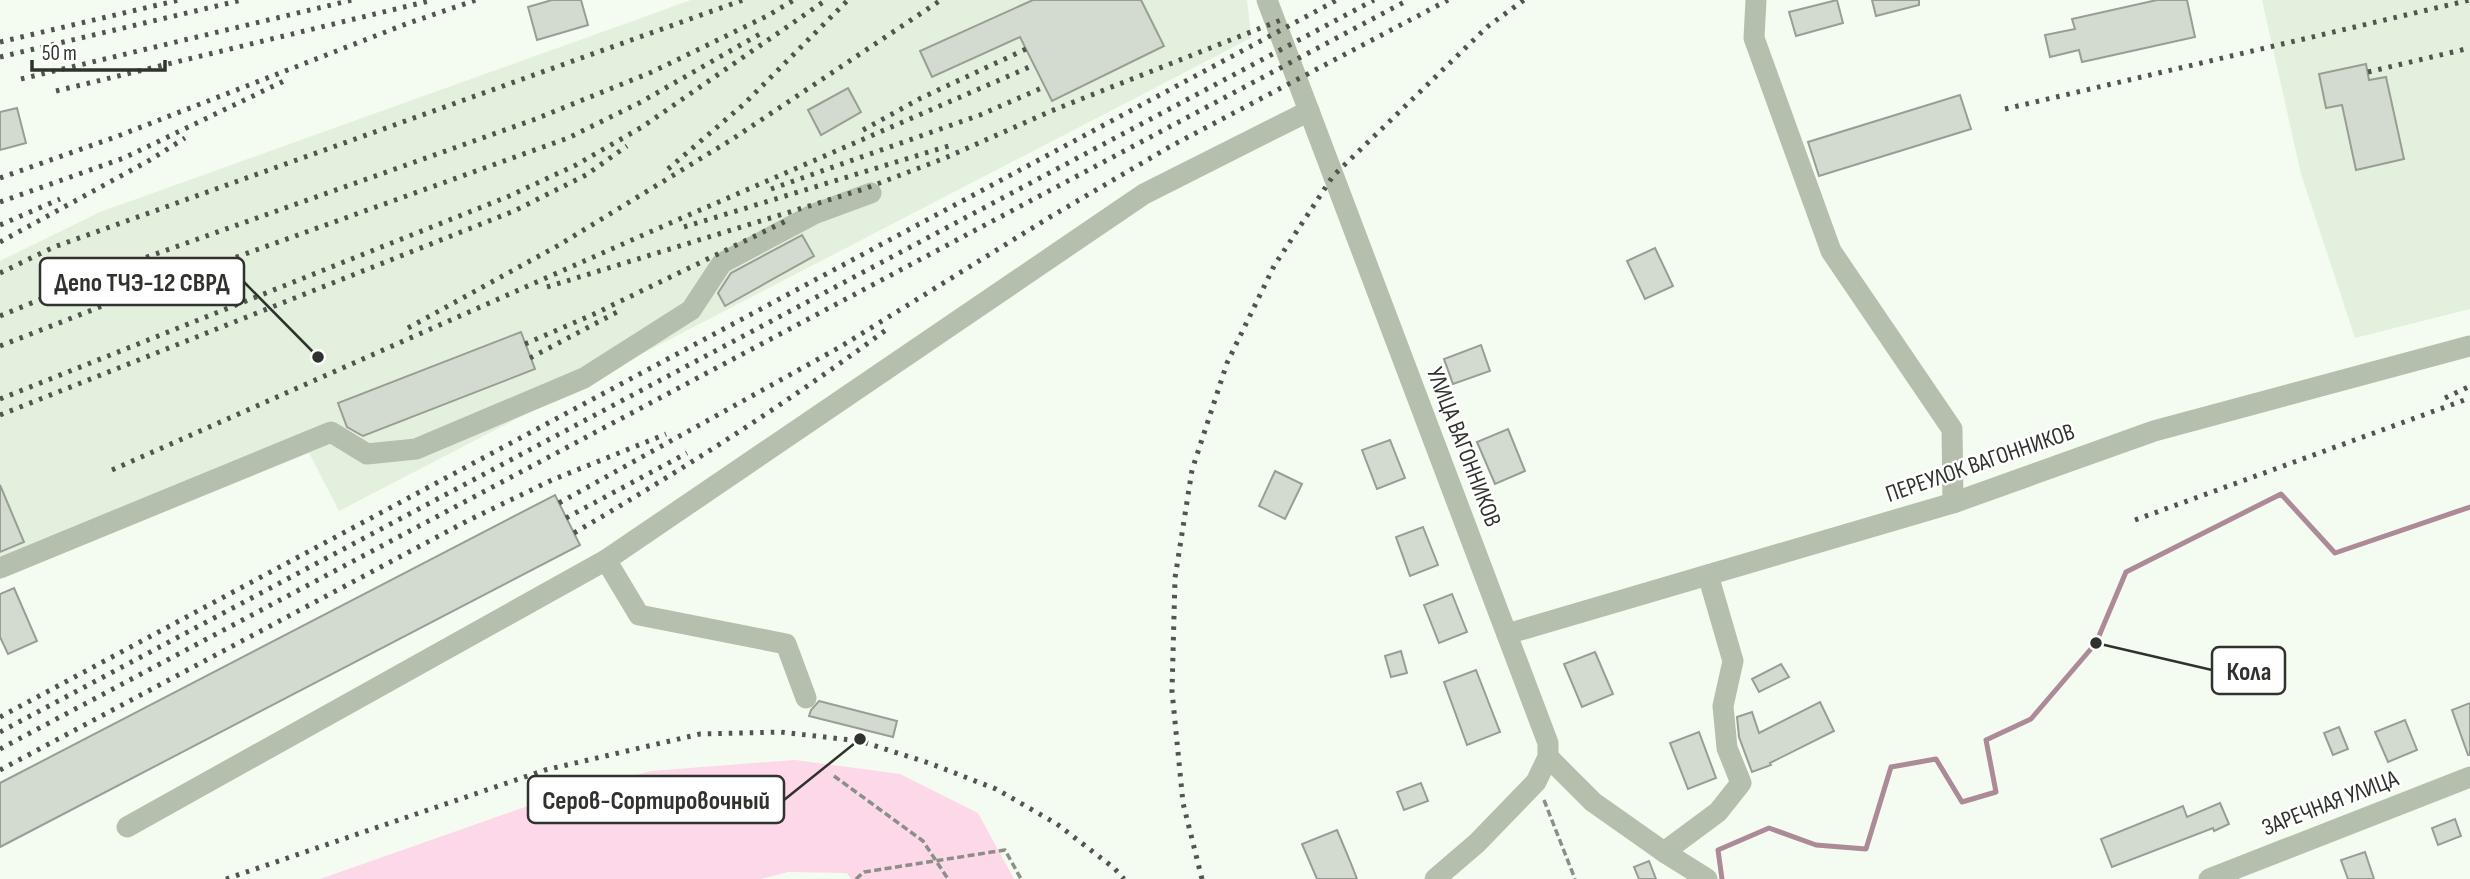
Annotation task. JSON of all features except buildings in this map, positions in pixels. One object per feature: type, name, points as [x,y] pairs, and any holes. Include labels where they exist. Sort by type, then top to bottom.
[{"type":"street","name":"УЛИЦА ВАГОННИКОВ","points":[[1267,0],[1548,743],[1548,758]]},
{"type":"street","points":[[1756,0],[1754,38],[1831,251],[1952,429],[1953,503]]},
{"type":"street","points":[[127,827],[606,560],[1144,194],[1309,111]]},
{"type":"street","points":[[0,568],[331,432],[367,454],[416,449],[572,383],[691,310],[722,263],[814,214],[871,193]]},
{"type":"street","name":"ПЕРЕУЛОК ВАГОННИКОВ","points":[[1507,634],[1953,503],[2154,431],[2470,346]]},
{"type":"street","points":[[606,560],[639,615],[786,644],[806,698]]},
{"type":"street","points":[[1664,852],[1718,812],[1741,783],[1727,748],[1723,706],[1733,660],[1708,575]]},
{"type":"street","points":[[1434,879],[1477,843],[1536,782],[1548,758],[1593,802],[1707,879]]},
{"type":"street","name":"ЗАРЕЧНАЯ УЛИЦА","points":[[2209,879],[2470,777]]},
{"type":"path","points":[[834,776],[922,841],[948,879]]},
{"type":"path","points":[[1536,782],[1575,879]]},
{"type":"path","points":[[856,879],[864,872],[1005,849],[1021,879]]},
{"type":"shaded area","points":[[691,0],[1247,0],[1251,38],[339,511],[309,453],[0,579],[0,261],[100,212]]},
{"type":"shaded area","points":[[2262,0],[2470,0],[2470,309],[2355,338],[2301,174]]},
{"type":"shaded area","points":[[795,760],[900,774],[978,813],[1014,879],[851,879],[847,873],[788,872],[761,879],[320,879],[548,799],[651,771]]},
{"type":"waterway","points":[[1722,879],[1718,850],[1769,828],[1816,845],[1866,849],[1891,767],[1936,759],[1962,802],[1996,792],[1986,740],[2031,719],[2096,643],[2126,572],[2281,494],[2335,553],[2470,507]]},
{"type":"railway","points":[[0,42],[179,0]]},
{"type":"railway","points":[[0,57],[242,0]]},
{"type":"railway","points":[[21,79],[352,0]]},
{"type":"railway","points":[[56,91],[433,0]]},
{"type":"railway","points":[[0,178],[476,0]]},
{"type":"railway","points":[[0,273],[54,247],[743,0]]},
{"type":"railway","points":[[0,316],[116,268],[533,120],[652,72],[794,0]]},
{"type":"railway","points":[[0,399],[507,197],[576,165],[642,127],[826,0]]},
{"type":"railway","points":[[668,169],[744,104],[848,0]]},
{"type":"railway","points":[[408,328],[559,245],[731,140],[941,0]]},
{"type":"railway","points":[[0,717],[1337,0]]},
{"type":"railway","points":[[0,732],[1374,0]]},
{"type":"railway","points":[[0,749],[1408,0]]},
{"type":"railway","points":[[559,503],[840,347],[1050,217],[1171,146],[1448,0]]},
{"type":"railway","points":[[1202,879],[1183,803],[1172,691],[1175,578],[1192,470],[1227,363],[1274,266],[1333,176],[1487,27],[1524,0]]},
{"type":"railway","points":[[2005,109],[2470,0]]},
{"type":"railway","points":[[547,287],[864,189],[1286,18]]},
{"type":"railway","points":[[0,346],[128,296],[568,138],[641,102],[765,31]]},
{"type":"railway","points":[[2368,72],[2470,48]]},
{"type":"railway","points":[[863,130],[921,98],[1026,49]]},
{"type":"railway","points":[[112,470],[1034,65]]},
{"type":"railway","points":[[0,202],[124,158],[286,80]]},
{"type":"railway","points":[[771,189],[980,115],[1044,87]]},
{"type":"railway","points":[[0,242],[185,138]]},
{"type":"railway","points":[[684,227],[955,144]]},
{"type":"railway","points":[[0,415],[514,211],[586,175],[627,146]]},
{"type":"railway","points":[[0,225],[60,199]]},
{"type":"railway","points":[[525,344],[594,314],[786,221]]},
{"type":"railway","points":[[530,358],[621,310]]},
{"type":"railway","points":[[574,533],[735,434],[890,327]]},
{"type":"railway","points":[[2445,398],[2470,386]]},
{"type":"railway","points":[[2135,520],[2470,398]]},
{"type":"railway","points":[[0,770],[467,521],[552,480],[666,434]]},
{"type":"railway","points":[[566,518],[687,453]]},
{"type":"railway","points":[[226,879],[545,770],[700,734],[780,732],[860,741],[929,763],[996,789],[1057,824],[1114,868],[1124,879]]},
{"type":"place","name":"Депо ТЧЭ-12 СВРД","points":[[318,357]]},
{"type":"place","name":"Кола","points":[[2096,643]]},
{"type":"place","name":"Серов-Сортировочный","points":[[860,739]]}]
